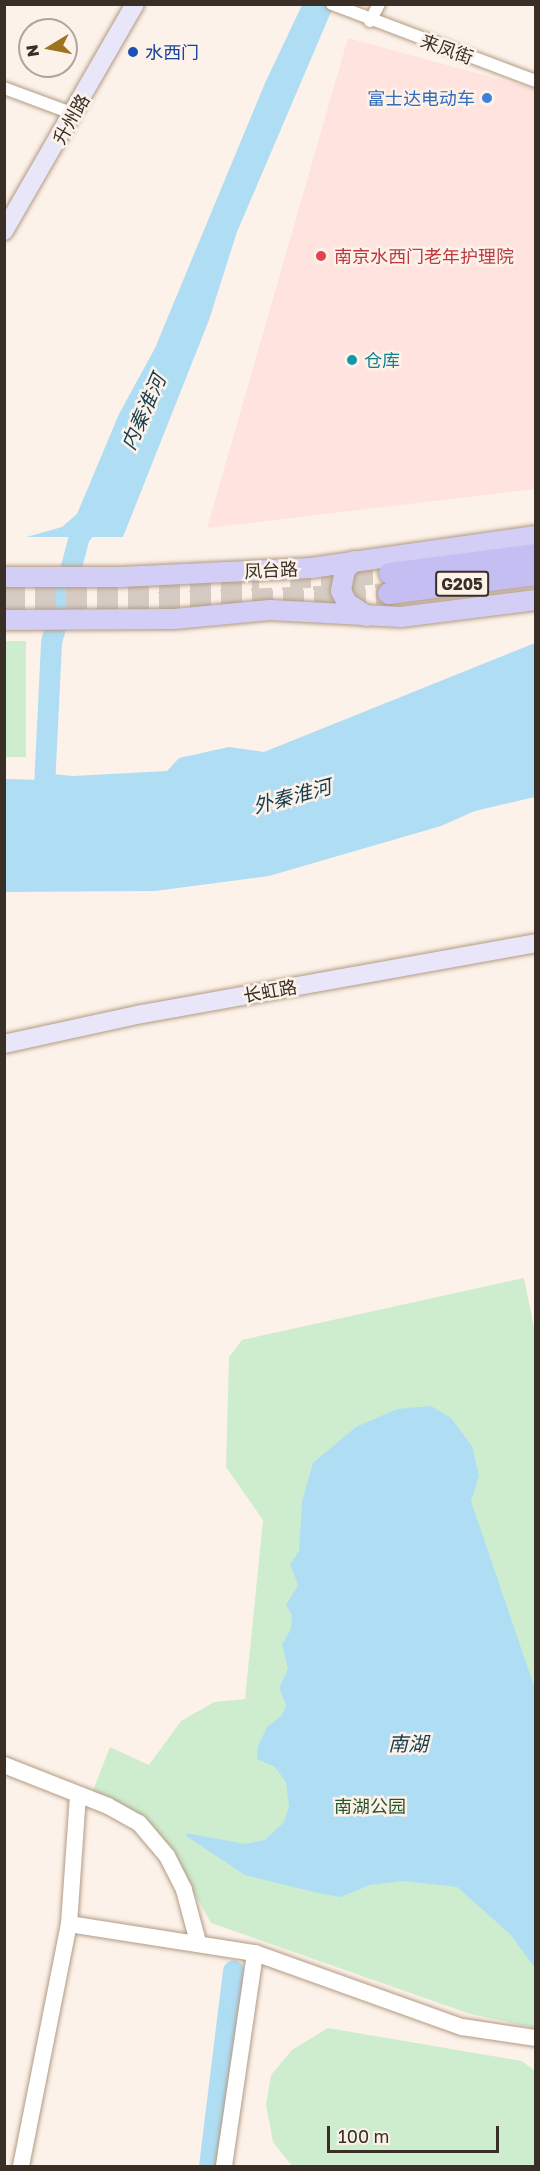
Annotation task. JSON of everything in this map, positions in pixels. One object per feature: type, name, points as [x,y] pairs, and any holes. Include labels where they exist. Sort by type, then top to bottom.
[{"type":"highway","name":"G205","points":[[536,554],[388,583],[536,574]]},
{"type":"main road","name":"升州路","points":[[4,231],[74,114],[135,4]]},
{"type":"main road","name":"凤台路","points":[[8,577],[120,578],[311,568],[536,536]]},
{"type":"main road","points":[[354,561],[345,570],[341,591],[347,603],[368,616]]},
{"type":"main road","points":[[8,620],[121,620],[270,610],[401,617],[536,600]]},
{"type":"main road","name":"长虹路","points":[[4,1044],[142,1014],[536,943]]},
{"type":"street","name":"来凤街","points":[[332,4],[365,19],[536,81]]},
{"type":"street","points":[[365,19],[379,4]]},
{"type":"street","points":[[4,88],[74,114]]},
{"type":"street","points":[[4,1765],[108,1806],[139,1823],[167,1856],[184,1890],[198,1942]]},
{"type":"street","points":[[21,2166],[69,1924],[78,1796]]},
{"type":"street","points":[[69,1924],[198,1942],[255,1953],[462,2027],[536,2038]]},
{"type":"street","points":[[224,2166],[255,1953]]},
{"type":"shaded area","points":[[348,38],[535,89],[535,489],[207,528]]},
{"type":"green space","points":[[5,641],[26,641],[26,757],[5,757]]},
{"type":"green space","name":"南湖公园","points":[[524,1278],[536,1338],[535,2028],[470,2014],[211,1923],[169,1850],[92,1793],[110,1747],[149,1765],[181,1721],[214,1702],[245,1699],[263,1520],[226,1467],[229,1357],[242,1340]]},
{"type":"green space","points":[[328,2028],[522,2061],[535,2071],[535,2166],[292,2166],[273,2142],[266,2105],[271,2075],[292,2050]]},
{"type":"water","points":[[302,5],[334,5],[237,232],[209,320],[123,537],[26,537],[62,527],[77,514],[119,414],[155,348],[265,83]]},
{"type":"water","name":"外秦淮河","points":[[535,643],[535,797],[475,811],[441,826],[269,876],[155,891],[5,892],[5,779],[45,780],[43,773],[73,776],[167,771],[179,758],[229,747],[264,752]]},
{"type":"water","name":"南湖","points":[[431,1406],[451,1418],[472,1446],[479,1476],[471,1501],[535,1689],[535,1968],[510,1934],[457,1887],[403,1881],[370,1885],[340,1897],[318,1893],[245,1875],[186,1836],[186,1833],[245,1844],[265,1840],[284,1822],[289,1807],[286,1782],[275,1767],[257,1759],[258,1746],[267,1727],[282,1715],[286,1705],[279,1688],[288,1669],[282,1644],[291,1629],[292,1615],[286,1605],[298,1585],[290,1564],[299,1551],[302,1502],[313,1463],[356,1427],[397,1409]]},
{"type":"waterway","name":"内秦淮河","points":[[43,807],[51,642],[79,536],[96,515]]},
{"type":"waterway","points":[[209,2166],[233,1970]]},
{"type":"tunnel","points":[[290,578],[389,573]]},
{"type":"tunnel","points":[[4,590],[259,580]]},
{"type":"tunnel","points":[[4,608],[388,593]]},
{"type":"place","name":"水西门","points":[[133,52]]},
{"type":"place","name":"富士达电动车","points":[[487,98]]},
{"type":"place","name":"南京水西门老年护理院","points":[[321,256]]},
{"type":"place","name":"仓库","points":[[352,360]]}]
